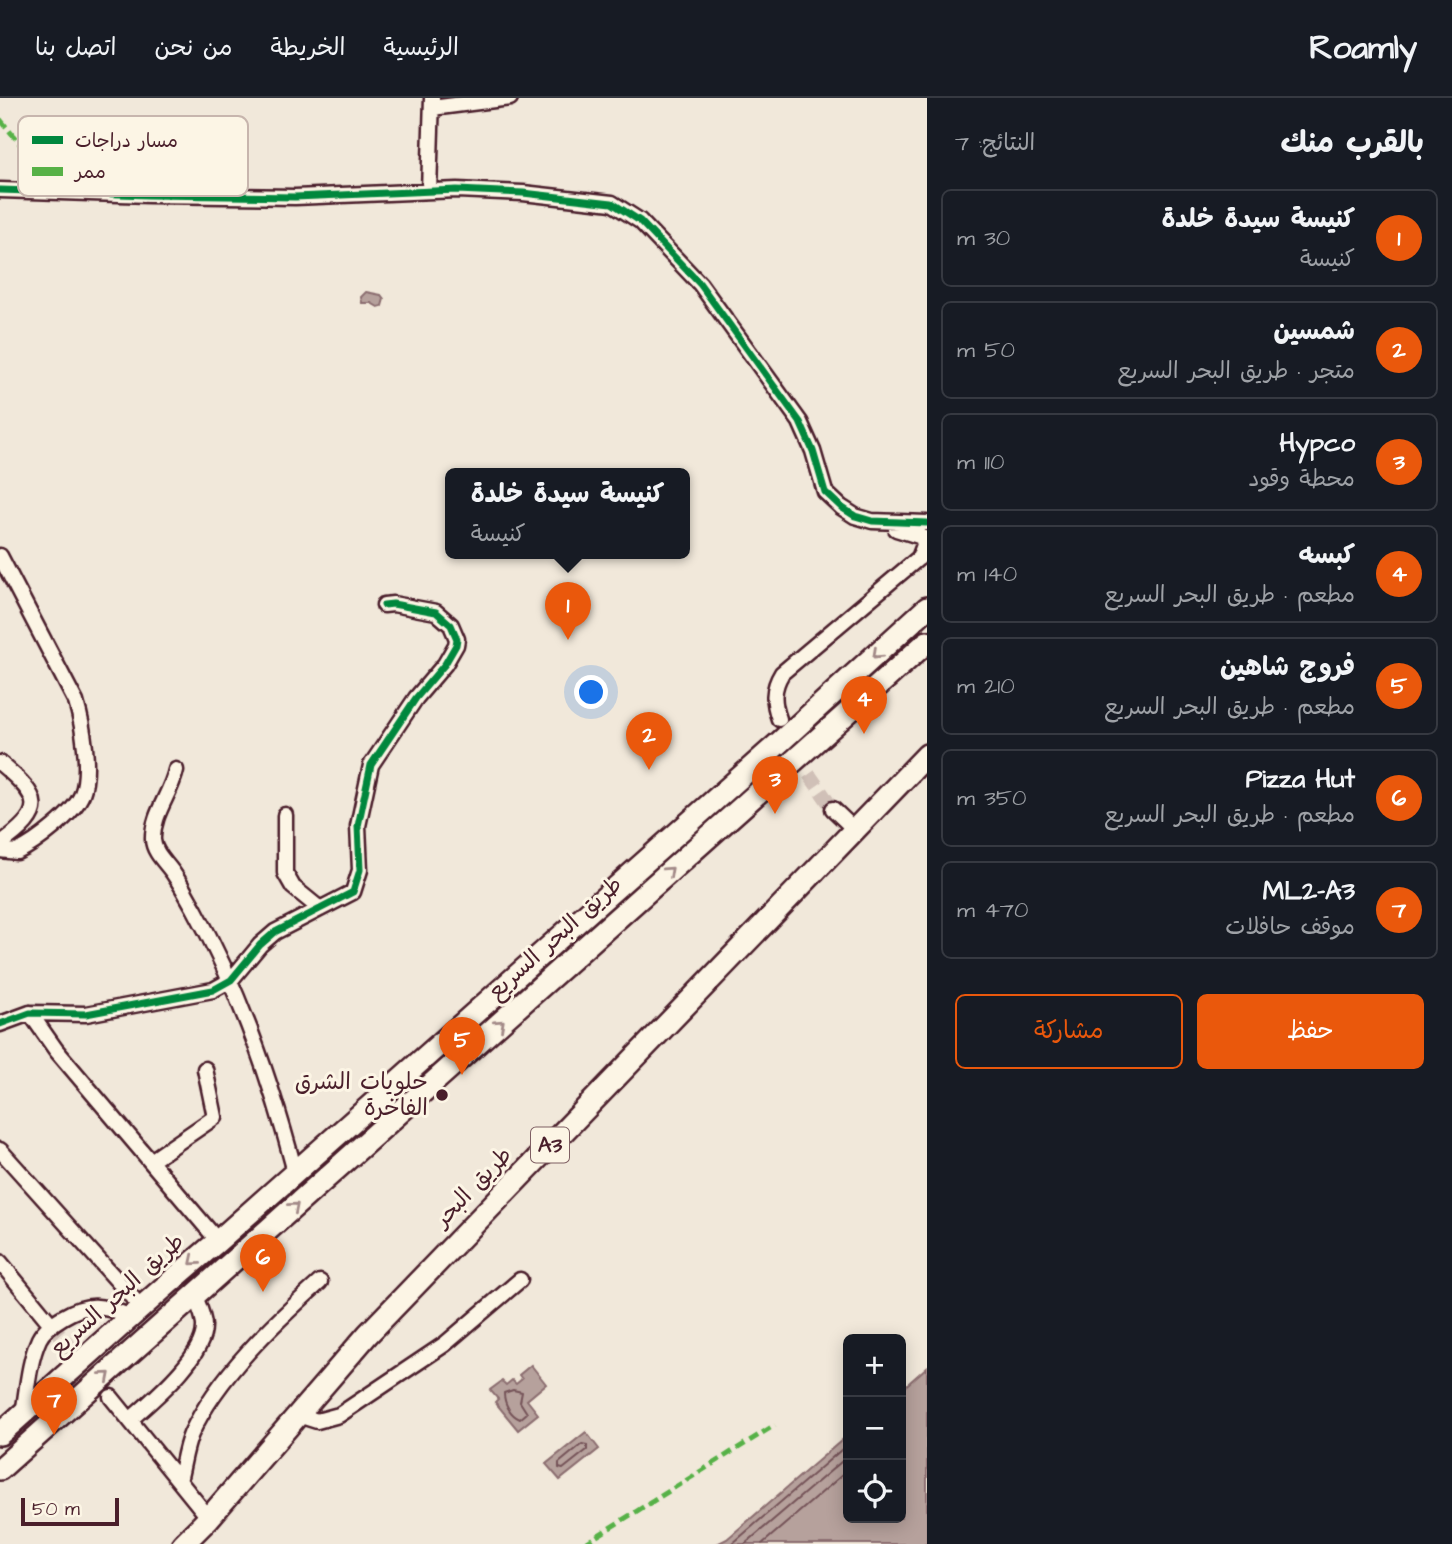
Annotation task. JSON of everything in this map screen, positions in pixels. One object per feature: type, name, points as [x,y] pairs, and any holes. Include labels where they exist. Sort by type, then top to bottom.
[{"type":"highway","name":"طريق البحر السريع","points":[[0,1434],[135,1311],[218,1241],[780,743],[927,607]]},
{"type":"highway","name":"طريق البحر السريع","points":[[0,1469],[927,642]]},
{"type":"highway","name":"طريق البحر","points":[[183,1544],[209,1518],[368,1334],[927,755]]},
{"type":"street","points":[[429,191],[432,103],[510,98]]},
{"type":"street","points":[[0,190],[18,191]]},
{"type":"street","points":[[222,196],[295,197],[485,191],[612,203],[626,210],[661,241],[700,284],[800,422],[813,450],[825,492],[855,516],[884,522],[927,523]]},
{"type":"street","points":[[779,719],[773,702],[782,673],[923,555],[922,537],[892,528],[884,522]]},
{"type":"street","points":[[0,556],[76,702],[80,714],[86,772],[80,799],[53,827],[17,852],[0,850]]},
{"type":"street","points":[[0,1024],[30,1013],[86,1014],[213,990],[231,980],[260,945],[275,932],[353,892],[360,870],[358,826],[371,765],[416,698],[452,656],[457,639],[451,625],[436,612],[393,604],[384,605]]},
{"type":"street","points":[[0,763],[24,783],[33,798],[32,814],[26,824],[0,844]]},
{"type":"street","points":[[176,770],[159,809],[154,827],[154,848],[174,873],[231,980],[265,1069],[295,1172]]},
{"type":"street","points":[[833,809],[855,830]]},
{"type":"street","points":[[285,815],[287,881],[320,909]]},
{"type":"street","points":[[30,1013],[56,1050],[218,1241]]},
{"type":"street","points":[[151,1161],[215,1117],[205,1069]]},
{"type":"street","points":[[0,1150],[135,1311]]},
{"type":"street","points":[[0,1262],[51,1324]]},
{"type":"street","points":[[298,1415],[317,1421],[339,1415],[454,1337],[520,1280]]},
{"type":"street","points":[[179,1481],[190,1435],[215,1395],[269,1331],[320,1282]]},
{"type":"street","points":[[130,1420],[178,1373],[201,1341],[205,1324],[194,1294]]},
{"type":"street","points":[[23,1414],[37,1346],[40,1337],[51,1324],[79,1307],[96,1306],[135,1311]]},
{"type":"street","points":[[111,1396],[209,1518]]},
{"type":"water","points":[[366,292],[381,295],[384,299],[382,306],[362,303],[361,297]]},
{"type":"water","points":[[531,1365],[546,1384],[527,1400],[538,1414],[518,1430],[495,1402],[498,1399],[490,1390],[502,1381],[506,1385],[512,1380],[516,1384],[522,1379],[519,1375]]},
{"type":"water","points":[[927,1367],[927,1544],[717,1544],[727,1539],[843,1439],[843,1523],[906,1523],[906,1386]]},
{"type":"water","points":[[586,1432],[599,1449],[560,1480],[546,1464]]},
{"type":"tunnel","points":[[779,719],[804,767],[833,809]]},
{"type":"tunnel","points":[[51,1324],[104,1388]]},
{"type":"marked path","points":[[0,119],[18,142]]},
{"type":"marked path","points":[[584,1544],[775,1425]]},
{"type":"cycle path","points":[[0,190],[18,191]]},
{"type":"cycle path","points":[[222,196],[295,197],[457,190],[523,193],[612,203],[640,221],[700,284],[800,422],[813,451],[825,492],[855,516],[872,521],[927,523]]},
{"type":"cycle path","points":[[0,1024],[30,1013],[86,1014],[213,990],[231,980],[260,945],[275,932],[353,892],[360,870],[358,826],[371,765],[416,698],[445,664],[457,639],[451,625],[436,612],[393,604],[384,605]]},
{"type":"place","name":"كنيسة سيدة خلدة","points":[[568,640]]},
{"type":"place","name":"كبسه","points":[[864,734]]},
{"type":"place","name":"شمسين","points":[[649,770]]},
{"type":"place","name":"Hypco","points":[[775,814]]},
{"type":"place","name":"فروج شاهين","points":[[462,1075]]},
{"type":"place","name":"حلويات الشرق الفاخرة","points":[[442,1095]]},
{"type":"place","name":"Pizza Hut","points":[[263,1292]]},
{"type":"place","name":"ML2-A3","points":[[54,1435]]}]
